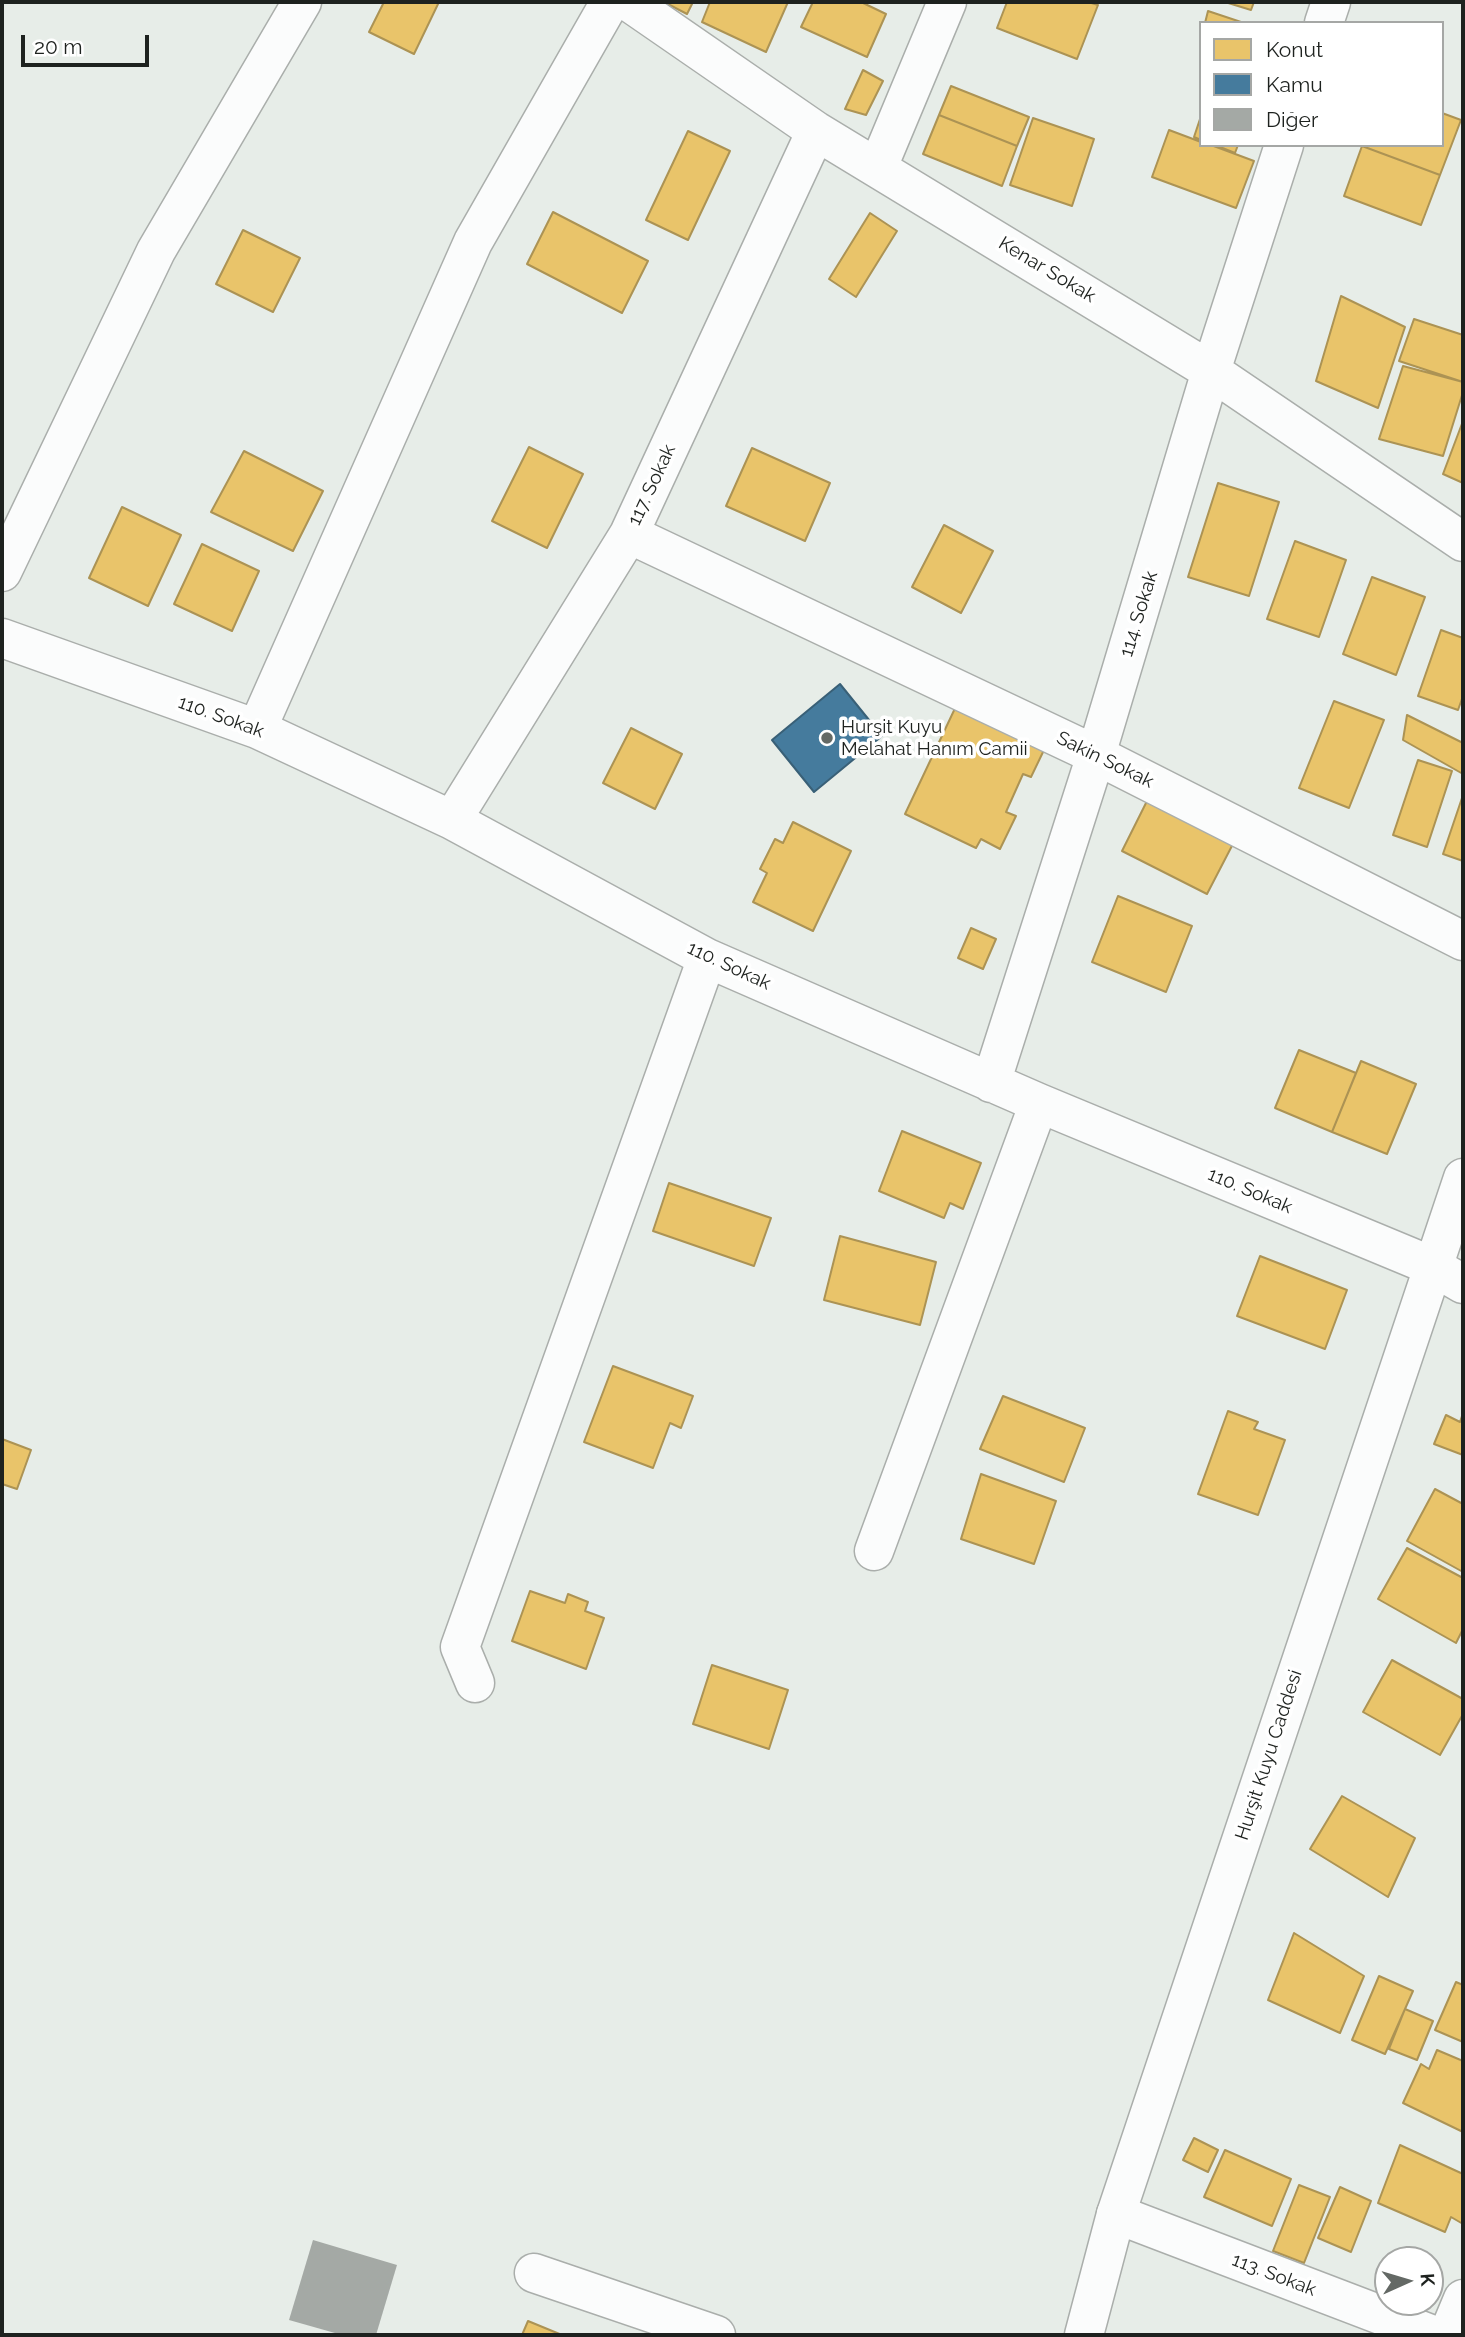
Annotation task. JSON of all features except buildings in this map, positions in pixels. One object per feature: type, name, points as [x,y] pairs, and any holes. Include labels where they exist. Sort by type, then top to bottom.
[{"type":"street","points":[[2,572],[156,251],[302,2]]},
{"type":"street","points":[[257,729],[473,242],[610,2]]},
{"type":"street","name":"Kenar Sokak","points":[[629,2],[816,131],[1211,371],[1463,542]]},
{"type":"street","points":[[878,167],[947,2]]},
{"type":"street","points":[[1325,21],[1331,2]]},
{"type":"street","name":"117. Sokak","points":[[452,820],[629,534],[816,131]]},
{"type":"street","name":"114. Sokak","points":[[990,1083],[1097,755],[1211,371],[1283,147]]},
{"type":"street","name":"Sakin Sokak","points":[[629,534],[1097,755],[1463,941]]},
{"type":"street","name":"110. Sokak","points":[[2,638],[257,729],[452,820],[707,958],[1039,1104],[1448,1275]]},
{"type":"street","points":[[475,1683],[460,1647],[707,958]]},
{"type":"street","points":[[874,1551],[1039,1104]]},
{"type":"street","name":"Hurşit Kuyu Caddesi","points":[[1084,2335],[1115,2214],[1448,1275],[1463,1178]]},
{"type":"street","name":"113. Sokak","points":[[1115,2214],[1433,2335]]},
{"type":"street","points":[[534,2273],[716,2335]]},
{"type":"street","points":[[1448,2335],[1463,2299]]},
{"type":"place","name":"Hurşit Kuyu Melahat Hanım Camii","points":[[827,738]]}]
